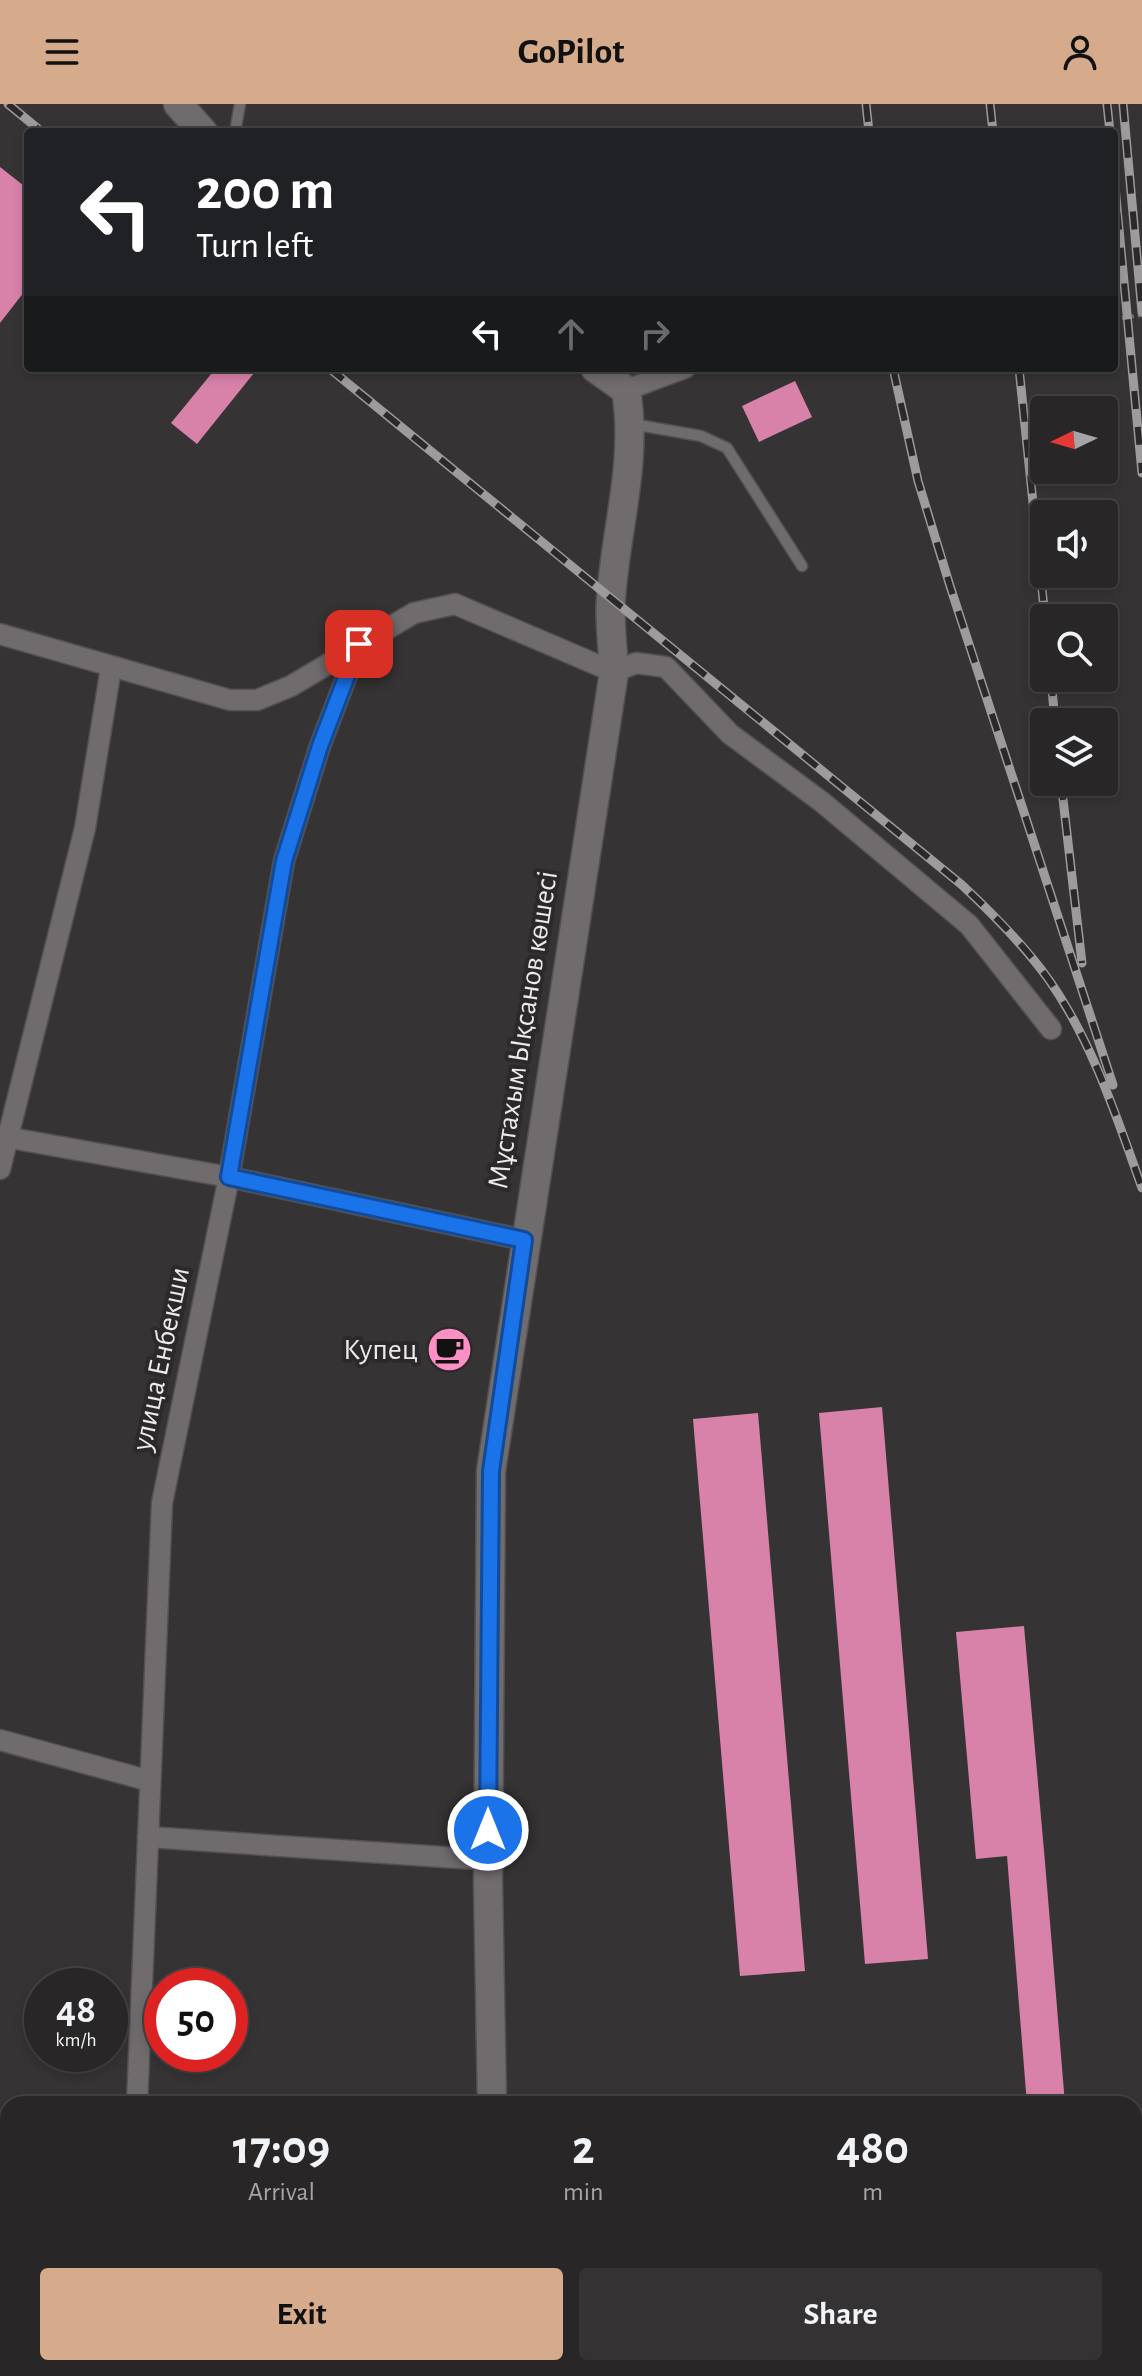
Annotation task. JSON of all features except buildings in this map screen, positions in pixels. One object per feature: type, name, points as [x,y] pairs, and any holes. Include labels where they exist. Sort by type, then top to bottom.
[{"type":"main road","points":[[178,104],[199,128]]},
{"type":"main road","points":[[601,372],[626,390]]},
{"type":"main road","name":"Мұстахым Ықсанов көшесі","points":[[492,2096],[488,1860],[491,1471],[524,1240],[614,672],[610,599],[631,459],[632,424],[626,390]]},
{"type":"street","points":[[626,390],[674,372]]},
{"type":"street","points":[[0,634],[230,700],[257,700],[291,686],[414,613],[455,604],[614,672],[636,663],[666,667],[730,734],[822,802],[969,925],[1051,1029]]},
{"type":"street","name":"улица Енбекши","points":[[137,2096],[162,1503],[229,1177],[284,861],[320,746],[359,644]]},
{"type":"street","points":[[0,1169],[4,1136],[85,828],[111,668]]},
{"type":"street","points":[[4,1136],[229,1177],[524,1240]]},
{"type":"street","points":[[0,1740],[150,1781]]},
{"type":"street","points":[[148,1837],[488,1860]]},
{"type":"lane","points":[[236,128],[240,104]]},
{"type":"lane","points":[[632,424],[701,436],[727,448],[802,566]]},
{"type":"path","points":[[1118,318],[1142,315]]},
{"type":"railway","points":[[8,104],[37,128]]},
{"type":"railway","points":[[866,104],[869,128]]},
{"type":"railway","points":[[990,104],[993,128]]},
{"type":"railway","points":[[1107,104],[1110,128]]},
{"type":"railway","points":[[1123,104],[1142,312]]},
{"type":"railway","points":[[1118,218],[1142,473]]},
{"type":"railway","points":[[334,372],[962,885],[997,919],[1049,980],[1078,1028],[1102,1081],[1142,1188]]},
{"type":"railway","points":[[894,372],[918,481],[950,586],[1113,1085]]},
{"type":"railway","points":[[1019,372],[1044,604]]},
{"type":"railway","points":[[1052,692],[1054,708]]},
{"type":"railway","points":[[1063,796],[1082,963]]},
{"type":"place","name":"Купец","points":[[449,1350]]},
{"type":"route","points":[[359,644],[320,746],[284,861],[229,1177],[524,1240],[491,1471],[488,1830]]}]
